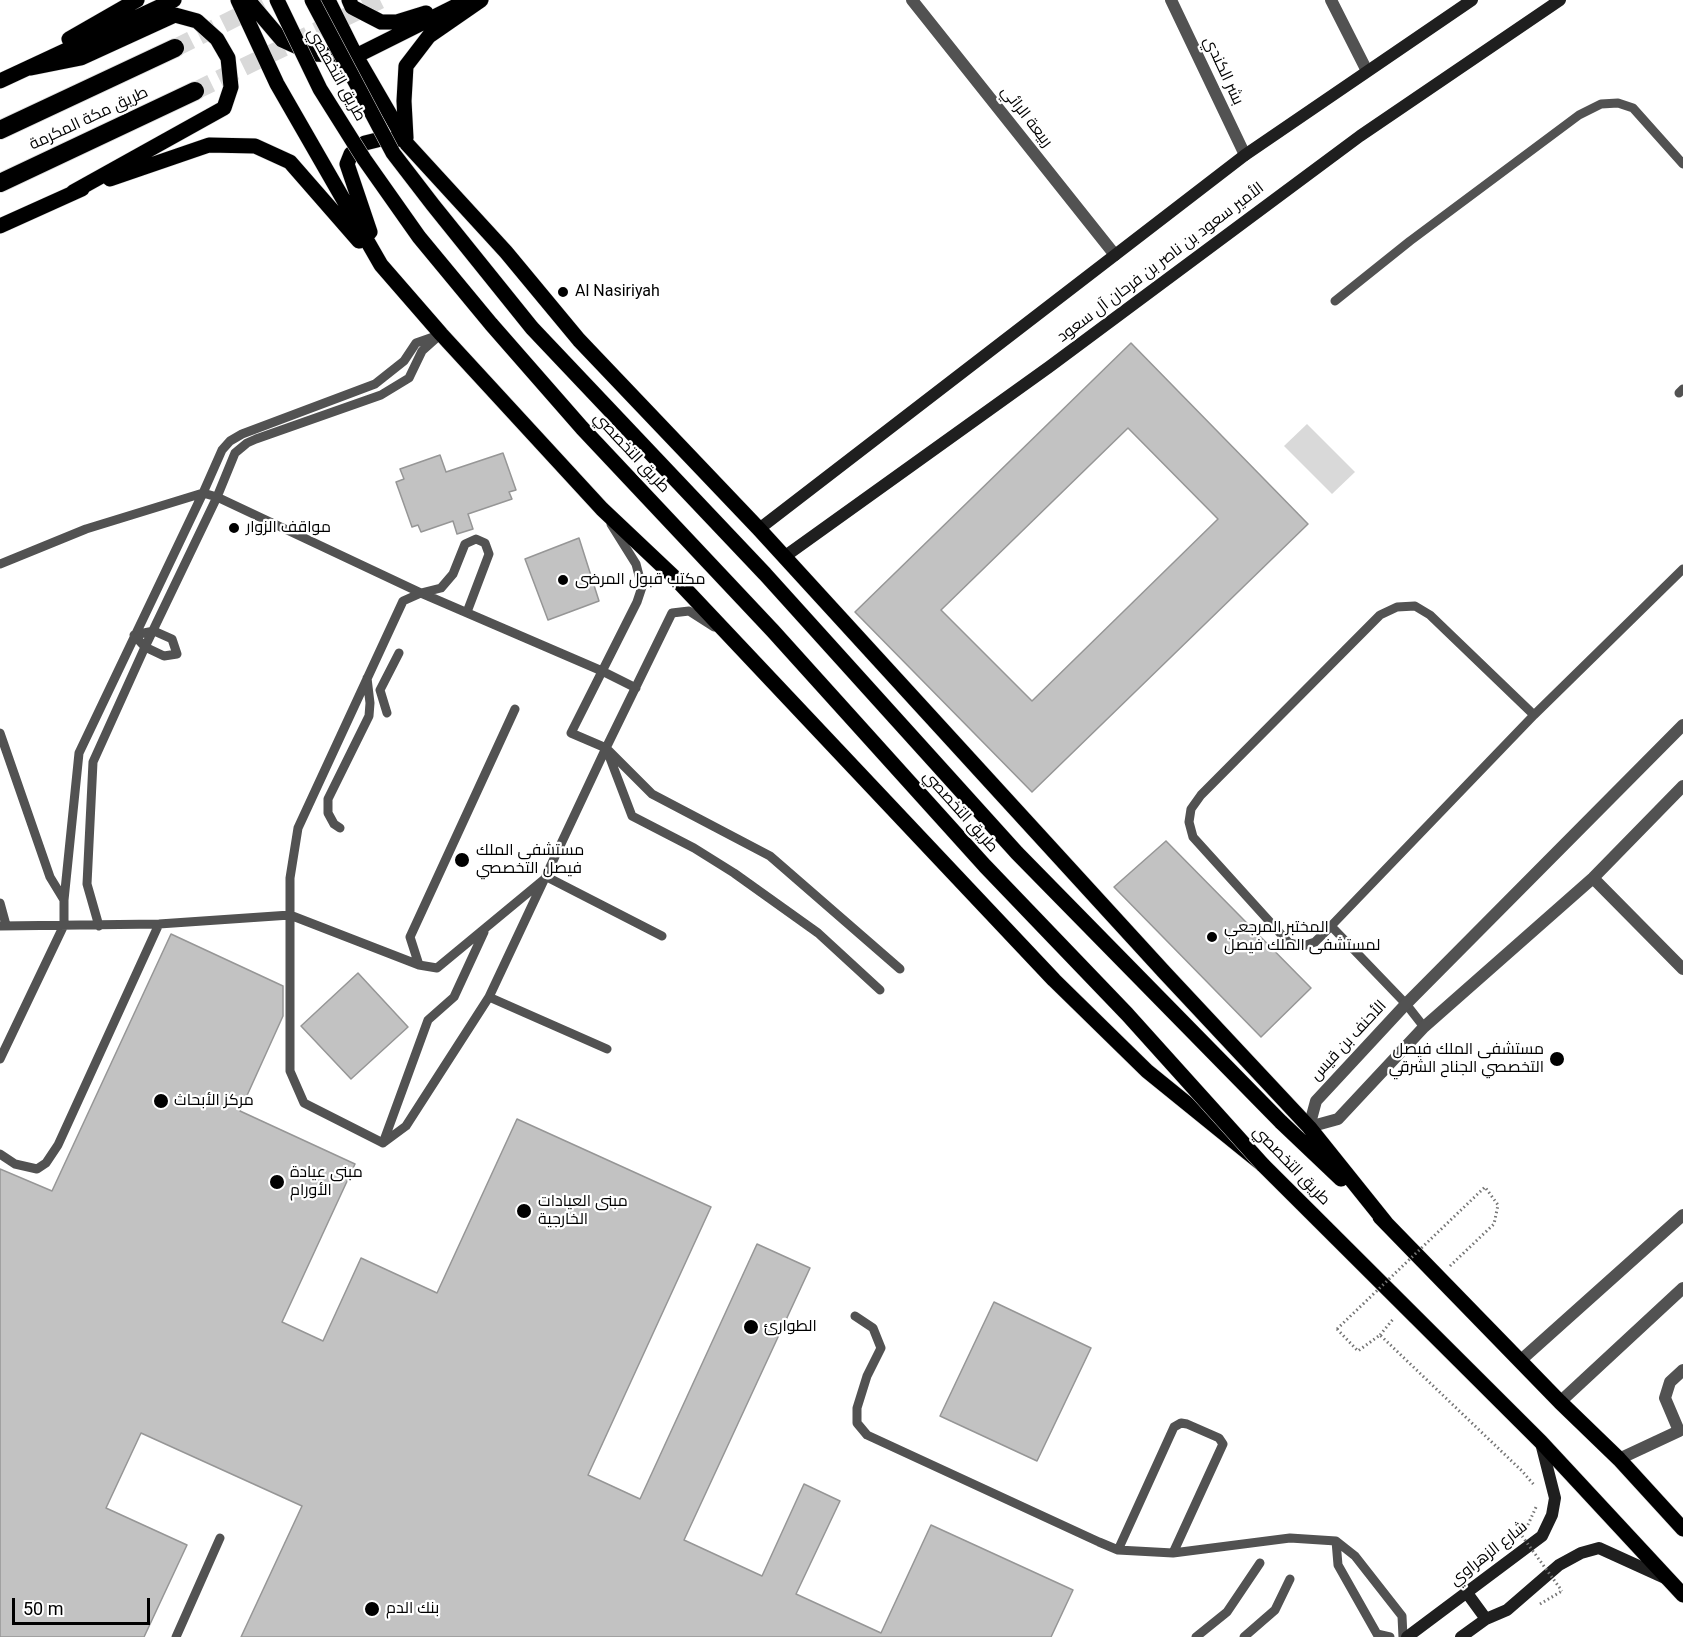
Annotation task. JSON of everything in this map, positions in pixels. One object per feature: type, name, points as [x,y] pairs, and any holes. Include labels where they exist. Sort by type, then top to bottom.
[{"type":"highway","name":"طريق مكة المكرمة","points":[[0,130],[175,48]]},
{"type":"highway","name":"طريق مكة المكرمة","points":[[0,183],[195,91]]},
{"type":"main road","points":[[31,68],[68,40],[137,0]]},
{"type":"main road","points":[[0,81],[174,0]]},
{"type":"main road","points":[[238,0],[277,84],[381,265]]},
{"type":"main road","points":[[248,0],[282,40],[313,54],[356,56],[468,0]]},
{"type":"main road","name":"طريق التخصصي","points":[[277,0],[320,89],[364,159],[419,237],[582,428],[773,632],[985,866],[1127,1014],[1263,1165],[1541,1442],[1683,1595]]},
{"type":"main road","name":"طريق التخصصي","points":[[312,0],[393,153],[532,328],[765,574],[1017,853],[1281,1122],[1386,1223],[1560,1402],[1619,1459],[1683,1529]]},
{"type":"main road","points":[[328,0],[356,56],[407,144],[506,252],[579,340],[759,529],[1165,974],[1309,1127],[1386,1223]]},
{"type":"main road","points":[[349,0],[352,8],[381,22],[405,19],[458,0]]},
{"type":"main road","points":[[407,144],[404,101],[406,66],[429,36],[481,0]]},
{"type":"main road","points":[[0,226],[73,192],[224,108],[231,87],[228,58],[217,39],[197,21],[175,15],[81,57],[31,68]]},
{"type":"main road","points":[[381,265],[347,164],[351,154],[365,143],[381,139],[401,141],[407,144]]},
{"type":"main road","points":[[73,192],[209,145],[255,146],[290,162],[441,334],[602,509],[674,577],[1063,988],[1147,1071],[1263,1165]]},
{"type":"street","name":"ربيعة الرائي","points":[[912,0],[1115,255]]},
{"type":"street","name":"بشر الكندي","points":[[1171,0],[1245,155]]},
{"type":"street","points":[[1331,0],[1368,71]]},
{"type":"street","name":"الأمير سعود بن ناصر بن فرحان آل سعود","points":[[759,529],[1245,155],[1472,0]]},
{"type":"street","name":"الأمير سعود بن ناصر بن فرحان آل سعود","points":[[784,557],[1049,367],[1360,136],[1560,0]]},
{"type":"street","name":"الأحنف بن قيس","points":[[1309,1127],[1316,1101],[1406,1004],[1683,725]]},
{"type":"street","points":[[1309,1127],[1338,1119],[1424,1027],[1593,878],[1683,786]]},
{"type":"street","points":[[1593,878],[1683,969]]},
{"type":"street","points":[[1521,1360],[1683,1215]]},
{"type":"street","points":[[1560,1402],[1683,1288]]},
{"type":"street","points":[[1619,1459],[1678,1431],[1665,1398],[1670,1382],[1683,1370]]},
{"type":"street","name":"شارع الزهراوي","points":[[1405,1637],[1542,1536],[1552,1515],[1555,1498],[1541,1442]]},
{"type":"street","points":[[1461,1637],[1486,1619],[1507,1610],[1559,1565],[1581,1553],[1599,1548],[1670,1581]]},
{"type":"street","points":[[1467,1593],[1486,1619]]},
{"type":"lane","points":[[1335,301],[1410,240],[1580,115],[1601,104],[1618,103],[1633,108],[1683,164]]},
{"type":"lane","points":[[0,1059],[64,925],[64,900],[79,753],[222,450],[230,441],[242,434],[375,384],[404,361],[416,343],[441,334]]},
{"type":"lane","points":[[99,926],[87,884],[93,762],[217,497],[235,453],[247,443],[381,395],[410,378],[422,351],[441,334]]},
{"type":"lane","points":[[0,564],[86,530],[203,493],[217,497],[421,593],[602,671],[636,688]]},
{"type":"lane","points":[[602,509],[636,564],[642,587],[637,602],[571,733],[606,747],[652,794],[770,856],[900,969]]},
{"type":"lane","points":[[383,1143],[304,1103],[290,1071],[290,878],[298,828],[403,601],[441,588],[453,574],[465,544],[476,540],[485,543],[489,554],[467,612]]},
{"type":"lane","points":[[1534,715],[1430,615],[1415,606],[1397,607],[1380,615],[1201,795],[1191,809],[1189,822],[1193,837],[1289,943],[1303,946],[1315,942],[1534,715],[1683,568]]},
{"type":"lane","points":[[383,1143],[406,1126],[489,997],[606,747],[672,613],[689,611],[729,637]]},
{"type":"lane","points":[[154,631],[172,639],[177,654],[164,656],[145,647],[134,635],[154,631]]},
{"type":"lane","points":[[387,713],[380,690],[399,653]]},
{"type":"lane","points":[[340,828],[334,824],[328,813],[328,799],[369,716],[367,678]]},
{"type":"lane","points":[[419,965],[410,937],[515,709]]},
{"type":"lane","points":[[0,733],[50,877],[64,900]]},
{"type":"lane","points":[[606,747],[632,816],[694,848],[734,873],[819,933],[880,990]]},
{"type":"lane","points":[[0,903],[3,926],[159,924],[290,915],[419,965],[437,968],[547,877]]},
{"type":"lane","points":[[547,877],[662,936]]},
{"type":"lane","points":[[0,1154],[15,1164],[37,1169],[46,1163],[58,1145],[159,924]]},
{"type":"lane","points":[[1331,926],[1406,1004],[1424,1027]]},
{"type":"lane","points":[[383,1143],[428,1020],[454,998],[485,929]]},
{"type":"lane","points":[[489,997],[607,1049]]},
{"type":"lane","points":[[855,1316],[873,1328],[881,1348],[867,1376],[857,1408],[857,1423],[867,1435],[1118,1550],[1173,1554],[1290,1538],[1336,1541],[1355,1556],[1402,1616],[1405,1637]]},
{"type":"lane","points":[[1118,1550],[1174,1427],[1181,1423],[1219,1438],[1223,1444],[1173,1554]]},
{"type":"lane","points":[[176,1637],[220,1538]]},
{"type":"lane","points":[[1336,1541],[1338,1565],[1377,1634],[1390,1637]]},
{"type":"lane","points":[[1196,1637],[1227,1612],[1260,1563]]},
{"type":"lane","points":[[1244,1637],[1275,1610],[1290,1579]]},
{"type":"path","points":[[1439,1277],[1494,1224],[1498,1205],[1485,1187],[1337,1329],[1358,1351],[1380,1335],[1522,1471],[1541,1493]]},
{"type":"path","points":[[1537,1504],[1522,1536],[1562,1591]]},
{"type":"shaded area","points":[[1307,424],[1355,472],[1332,494],[1284,446]]},
{"type":"building","points":[[1131,343],[1308,524],[1032,792],[855,612]],"holes":[[[1128,428],[1218,519],[1032,701],[941,610]]]},
{"type":"building","points":[[503,453],[516,490],[509,492],[512,499],[468,514],[473,529],[457,534],[453,521],[421,532],[418,525],[412,527],[396,482],[404,479],[400,469],[440,455],[446,472]]},
{"type":"building","name":"مكتب قبول المرضى","points":[[579,538],[599,601],[548,620],[525,559]]},
{"type":"building","name":"المختبر المرجعي لمستشفى الملك فيصل","points":[[1166,841],[1311,988],[1261,1037],[1114,887]]},
{"type":"building","points":[[171,934],[283,986],[283,1016],[240,1111],[355,1164],[282,1322],[323,1341],[361,1258],[437,1293],[517,1119],[711,1207],[588,1475],[640,1499],[757,1244],[810,1268],[684,1540],[762,1576],[804,1484],[840,1501],[796,1594],[881,1633],[931,1525],[1073,1590],[1051,1637],[241,1637],[302,1506],[141,1433],[106,1508],[187,1545],[144,1637],[0,1637],[0,1169],[52,1191]]},
{"type":"building","points":[[358,973],[408,1027],[351,1079],[301,1026]]},
{"type":"building","points":[[994,1302],[1091,1348],[1037,1461],[940,1416]]},
{"type":"tunnel","points":[[175,48],[271,0]]},
{"type":"tunnel","points":[[195,91],[380,0]]},
{"type":"place","name":"Al Nasiriyah","points":[[563,292]]},
{"type":"place","name":"مواقف الزوار","points":[[234,528]]},
{"type":"place","name":"مكتب قبول المرضى","points":[[563,580]]},
{"type":"place","name":"مستشفى الملك فيصل التخصصي","points":[[462,860]]},
{"type":"place","name":"المختبر المرجعي لمستشفى الملك فيصل","points":[[1212,937]]},
{"type":"place","name":"مستشفى الملك فيصل التخصصي الجناح الشرقي","points":[[1557,1059]]},
{"type":"place","name":"مركز الأبحاث","points":[[161,1101]]},
{"type":"place","name":"مبنى عيادة الأورام","points":[[277,1182]]},
{"type":"place","name":"مبنى العيادات الخارجية","points":[[524,1211]]},
{"type":"place","name":"الطوارئ","points":[[751,1327]]},
{"type":"place","name":"بنك الدم","points":[[372,1609]]}]
